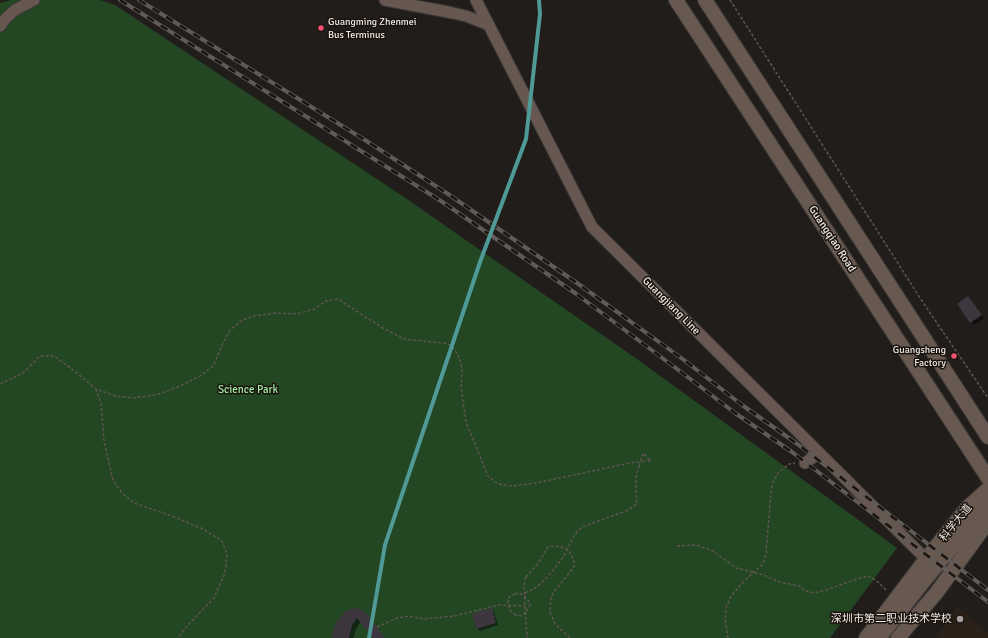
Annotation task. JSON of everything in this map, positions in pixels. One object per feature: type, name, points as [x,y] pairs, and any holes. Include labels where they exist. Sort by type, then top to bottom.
[{"type":"main road","name":"Guangqiao Road","points":[[676,0],[988,478]]},
{"type":"main road","points":[[705,0],[988,437]]},
{"type":"main road","name":"科学大道","points":[[866,638],[967,508],[988,489]]},
{"type":"main road","points":[[879,638],[928,576],[988,505]]},
{"type":"main road","points":[[898,638],[937,592],[988,522]]},
{"type":"street","points":[[0,26],[15,10],[34,0]]},
{"type":"street","points":[[385,0],[466,16],[489,25]]},
{"type":"street","name":"Guangjiang Line","points":[[478,4],[592,227],[926,559]]},
{"type":"street","points":[[805,463],[819,453]]},
{"type":"path","points":[[730,0],[922,301],[988,398]]},
{"type":"path","points":[[0,384],[23,373],[40,356],[54,356],[96,389],[116,396],[134,398],[156,395],[180,386],[200,376],[213,366],[222,343],[231,329],[241,321],[254,316],[276,313],[297,314],[314,309],[326,301],[338,299],[381,327],[404,339],[444,343],[450,345],[455,350],[460,359],[462,370],[461,388],[466,422],[488,476],[498,484],[513,486],[536,483],[630,463],[647,461],[652,461],[643,453],[639,466],[636,477],[636,495],[638,504],[626,511],[582,527],[575,534],[564,556],[550,574],[537,587],[525,593]]},
{"type":"path","points":[[96,389],[101,404],[104,441],[111,475],[122,493],[134,503],[172,516],[203,529],[222,541],[227,554],[225,573],[214,598],[186,626],[178,638]]},
{"type":"path","points":[[728,638],[725,618],[726,608],[731,596],[737,588],[763,564],[766,554],[773,482],[778,473],[789,464],[805,463]]},
{"type":"path","points":[[527,638],[524,585],[526,577],[539,562],[548,547],[555,546],[565,548],[569,551],[574,560],[574,567],[553,593],[550,612],[555,624],[570,638]]},
{"type":"path","points":[[677,546],[696,546],[713,551],[736,568],[764,575],[779,582],[799,586],[806,591],[814,593],[869,576],[878,582],[896,599]]},
{"type":"path","points":[[519,593],[523,595],[530,604],[522,616],[515,615],[510,610],[509,606],[509,598],[519,593]]},
{"type":"path","points":[[377,627],[397,618],[409,616],[424,619],[454,616],[499,605],[526,606]]},
{"type":"shaded area","name":"深圳市第二职业技术学校","points":[[957,606],[988,632],[988,638],[936,638]]},
{"type":"green space","name":"Science Park","points":[[11,0],[100,0],[115,5],[401,195],[637,359],[897,548],[830,638],[0,638],[0,3]]},
{"type":"building","points":[[968,296],[982,315],[970,323],[957,304]]},
{"type":"building","points":[[354,608],[360,609],[367,614],[385,638],[373,638],[357,618],[352,625],[349,638],[332,638],[335,625],[340,618],[346,611]]},
{"type":"building","points":[[492,608],[496,623],[476,629],[472,614]]},
{"type":"railway","points":[[120,0],[441,201],[575,293],[735,413],[792,452],[988,602]]},
{"type":"railway","points":[[139,0],[368,142],[448,194],[577,283],[796,443],[988,590]]},
{"type":"transit line","points":[[369,638],[385,545],[480,262],[526,139],[540,14],[539,0]]},
{"type":"place","name":"Guangming Zhenmei Bus Terminus","points":[[321,28]]},
{"type":"place","name":"Guangsheng Factory","points":[[954,356]]},
{"type":"place","name":"深圳市第二职业技术学校","points":[[960,619]]}]
